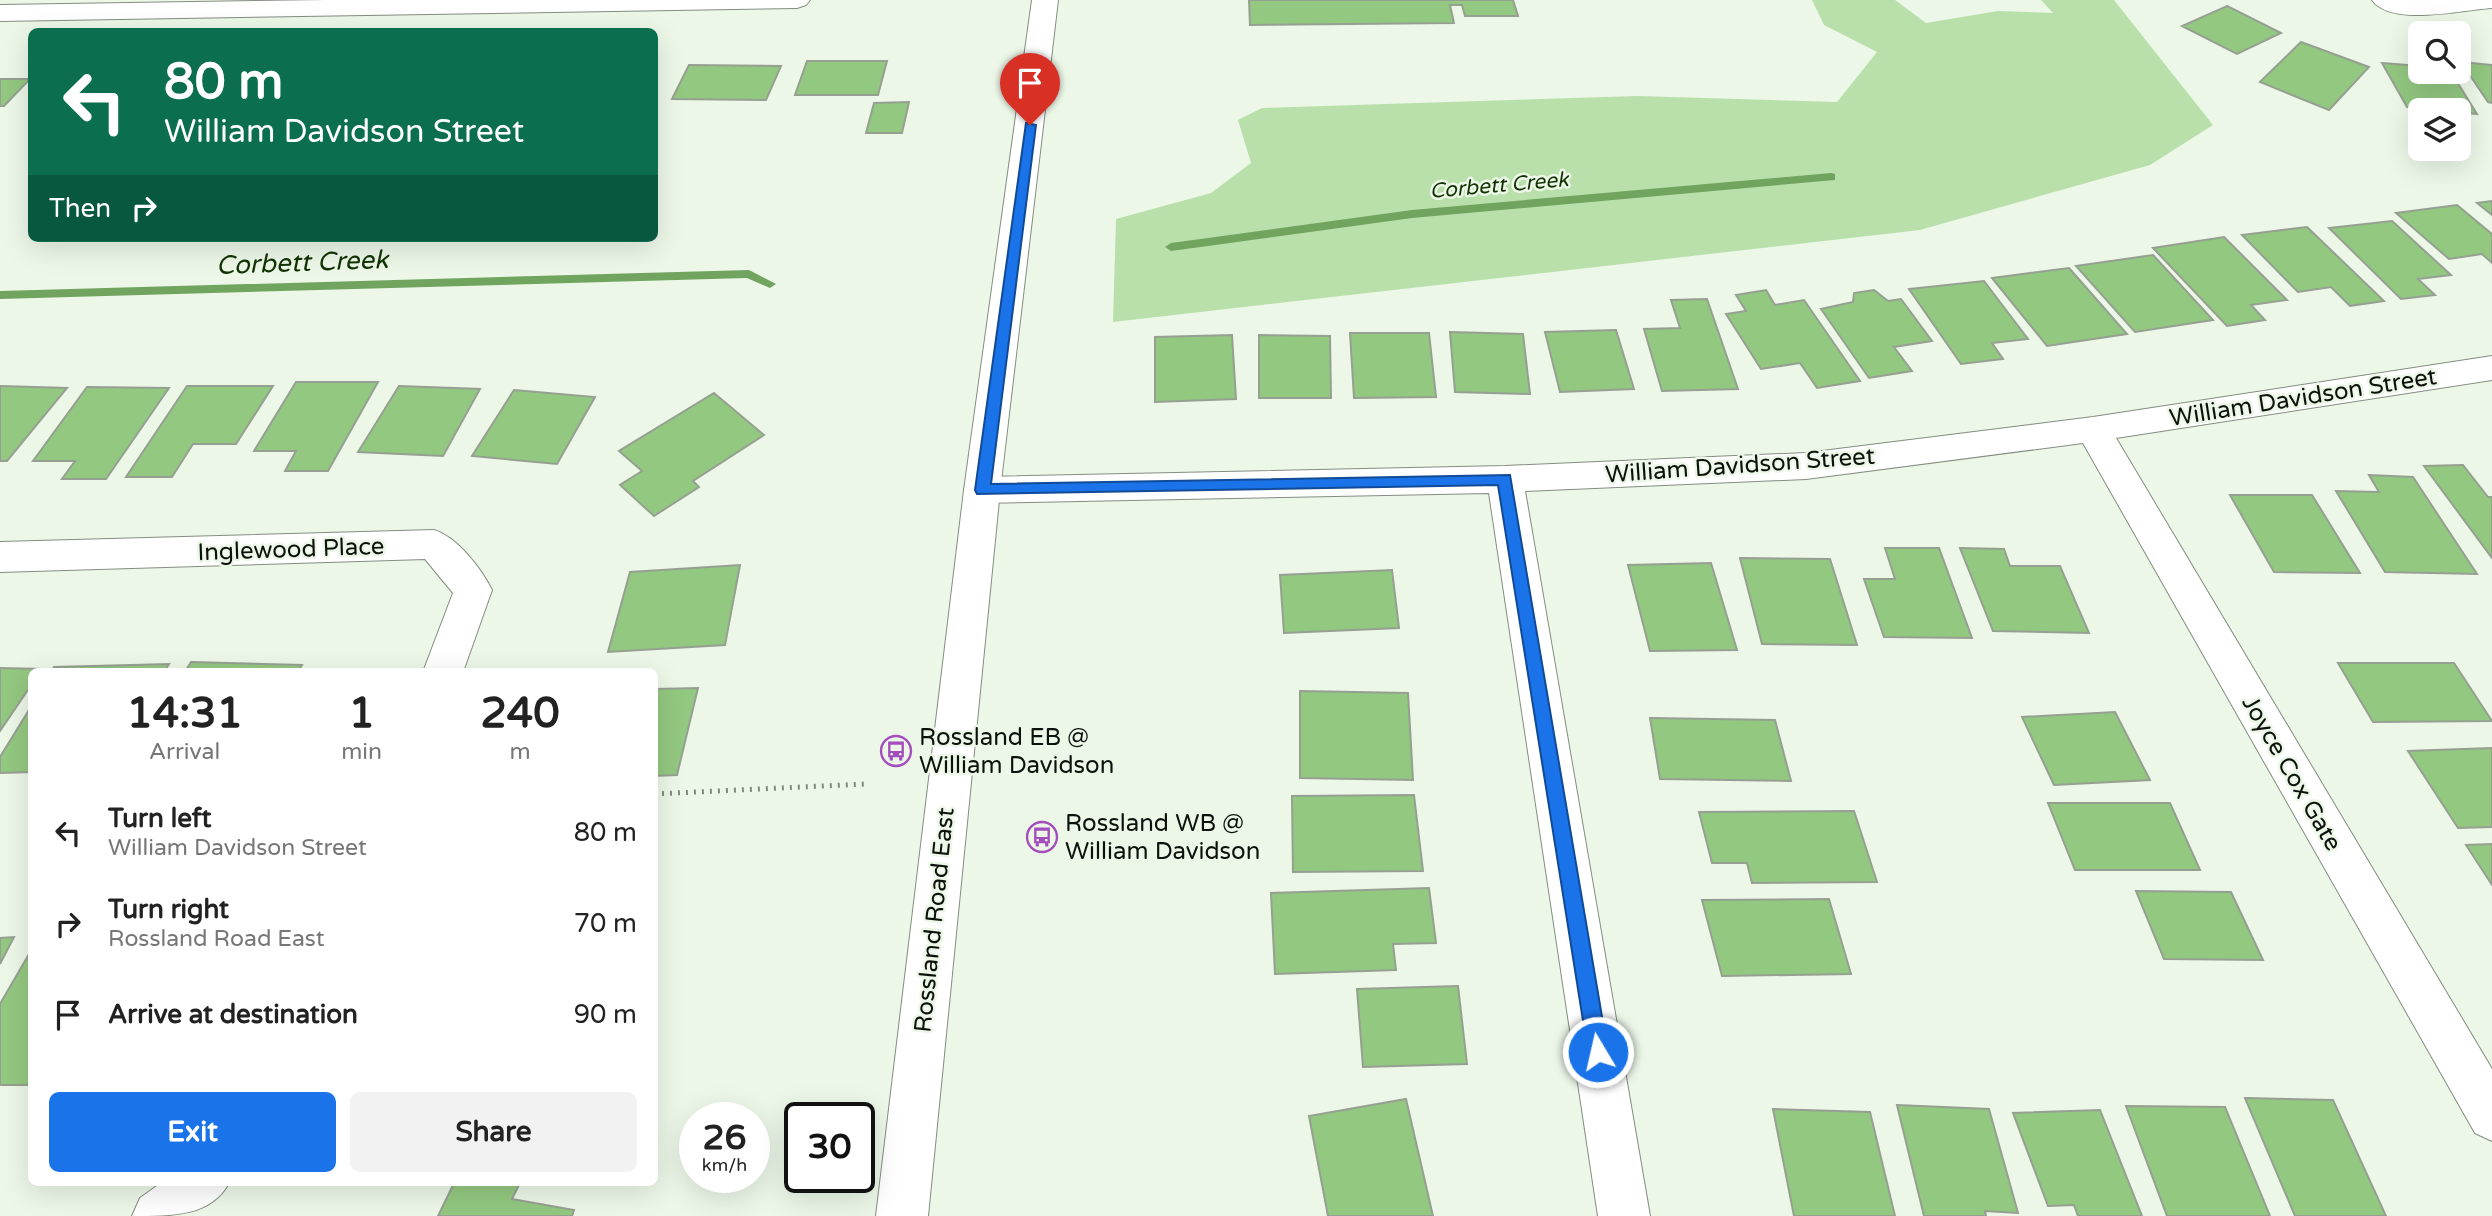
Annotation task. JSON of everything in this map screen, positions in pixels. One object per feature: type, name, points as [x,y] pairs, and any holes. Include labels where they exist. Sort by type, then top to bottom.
[{"type":"street","points":[[0,13],[797,0]]},
{"type":"street","name":"Rossland Road East","points":[[902,1216],[982,490],[1045,0]]},
{"type":"street","points":[[2385,0],[2399,8],[2492,0]]},
{"type":"street","name":"William Davidson Street","points":[[982,490],[1505,479],[1806,466],[2093,429],[2492,368]]},
{"type":"street","name":"Joyce Cox Gate","points":[[2093,429],[2492,1116]]},
{"type":"street","points":[[1505,479],[1624,1216]]},
{"type":"street","name":"Inglewood Place","points":[[0,557],[433,544],[473,590],[444,668]]},
{"type":"street","points":[[158,1216],[200,1186]]},
{"type":"path","points":[[658,794],[865,784]]},
{"type":"green space","points":[[1812,0],[1895,0],[1926,23],[1998,11],[2053,13],[2041,0],[2114,0],[2213,125],[2150,165],[1920,230],[1113,322],[1116,219],[1211,193],[1251,163],[1238,120],[1262,108],[1637,96],[1837,102],[1877,52],[1824,25]]},
{"type":"building","points":[[1249,0],[1513,0],[1518,16],[1465,16],[1462,5],[1450,5],[1454,23],[1250,25]]},
{"type":"building","points":[[2227,6],[2281,33],[2237,54],[2182,26]]},
{"type":"building","points":[[2301,42],[2369,67],[2329,110],[2260,82]]},
{"type":"building","points":[[807,61],[887,61],[878,95],[795,95]]},
{"type":"building","points":[[2382,63],[2408,65],[2408,84],[2458,84],[2467,98],[2408,98],[2407,107]]},
{"type":"building","points":[[2471,63],[2492,65],[2492,103],[2488,102],[2471,77]]},
{"type":"building","points":[[689,65],[781,66],[766,100],[672,99]]},
{"type":"building","points":[[0,79],[28,79],[4,106],[0,106]]},
{"type":"building","points":[[909,102],[902,133],[866,133],[874,103]]},
{"type":"building","points":[[2492,201],[2492,215],[2477,203]]},
{"type":"building","points":[[2457,205],[2492,234],[2492,263],[2482,254],[2449,259],[2396,213]]},
{"type":"building","points":[[2392,221],[2451,275],[2418,279],[2435,295],[2401,299],[2329,228]]},
{"type":"building","points":[[2307,227],[2384,301],[2350,306],[2331,287],[2298,292],[2242,235]]},
{"type":"building","points":[[2224,237],[2287,300],[2251,305],[2265,320],[2227,326],[2153,248]]},
{"type":"building","points":[[2153,255],[2213,320],[2135,332],[2076,266]]},
{"type":"building","points":[[2069,268],[2127,334],[2047,346],[1992,278]]},
{"type":"building","points":[[1984,281],[2028,339],[1992,343],[2003,359],[1961,364],[1909,289]]},
{"type":"building","points":[[1766,290],[1775,305],[1804,300],[1860,381],[1817,388],[1800,363],[1761,369],[1726,314],[1746,311],[1736,295]]},
{"type":"building","points":[[1874,290],[1888,301],[1901,299],[1932,341],[1894,347],[1912,371],[1869,378],[1821,309],[1853,302],[1854,293]]},
{"type":"building","points":[[1707,299],[1738,389],[1662,391],[1644,329],[1680,328],[1671,300]]},
{"type":"building","points":[[1616,330],[1634,389],[1560,392],[1545,332]]},
{"type":"building","points":[[1450,332],[1523,334],[1530,394],[1455,392]]},
{"type":"building","points":[[1350,333],[1429,333],[1436,397],[1354,398]]},
{"type":"building","points":[[1232,335],[1236,399],[1155,402],[1155,337]]},
{"type":"building","points":[[1259,335],[1330,336],[1331,398],[1259,398]]},
{"type":"building","points":[[296,382],[378,382],[328,471],[285,471],[296,451],[254,451]]},
{"type":"building","points":[[0,386],[67,388],[7,461],[0,461]]},
{"type":"building","points":[[187,386],[273,386],[236,444],[193,444],[172,477],[126,477]]},
{"type":"building","points":[[399,386],[480,389],[443,456],[358,452]]},
{"type":"building","points":[[87,387],[169,388],[106,479],[62,479],[75,461],[33,461]]},
{"type":"building","points":[[514,390],[595,397],[557,464],[472,456]]},
{"type":"building","points":[[714,393],[764,435],[693,481],[699,487],[654,516],[620,485],[642,471],[619,451]]},
{"type":"building","points":[[2463,465],[2488,497],[2492,497],[2492,558],[2424,466]]},
{"type":"building","points":[[2369,475],[2413,477],[2477,574],[2385,572],[2336,491],[2379,492]]},
{"type":"building","points":[[2230,495],[2312,495],[2360,573],[2274,572]]},
{"type":"building","points":[[1885,548],[1939,548],[1972,638],[1884,637],[1864,579],[1895,579]]},
{"type":"building","points":[[1960,548],[2004,549],[2010,566],[2060,566],[2089,633],[1993,631]]},
{"type":"building","points":[[1740,558],[1830,559],[1857,645],[1762,644]]},
{"type":"building","points":[[1711,563],[1737,650],[1650,651],[1628,565]]},
{"type":"building","points":[[740,565],[725,645],[608,652],[630,572]]},
{"type":"building","points":[[1392,570],[1399,628],[1284,633],[1280,575]]},
{"type":"building","points":[[191,662],[302,665],[300,668],[187,668]]},
{"type":"building","points":[[2338,663],[2454,663],[2492,721],[2373,722]]},
{"type":"building","points":[[169,664],[166,668],[54,667]]},
{"type":"building","points":[[0,668],[28,669],[28,690],[0,731]]},
{"type":"building","points":[[698,688],[677,775],[658,776],[658,689]]},
{"type":"building","points":[[1300,691],[1408,693],[1413,780],[1300,778]]},
{"type":"building","points":[[28,712],[28,772],[0,773],[0,757]]},
{"type":"building","points":[[2115,712],[2150,780],[2054,785],[2022,717]]},
{"type":"building","points":[[1650,718],[1775,720],[1791,781],[1660,779]]},
{"type":"building","points":[[2492,748],[2492,827],[2458,828],[2408,751]]},
{"type":"building","points":[[1414,795],[1423,871],[1293,872],[1292,796]]},
{"type":"building","points":[[2048,803],[2170,803],[2200,870],[2075,870]]},
{"type":"building","points":[[1854,811],[1877,882],[1752,883],[1747,863],[1712,863],[1699,812]]},
{"type":"building","points":[[2492,844],[2492,885],[2466,845]]},
{"type":"building","points":[[1429,888],[1436,943],[1393,944],[1396,970],[1275,974],[1271,893]]},
{"type":"building","points":[[2136,891],[2231,892],[2263,960],[2164,959]]},
{"type":"building","points":[[1829,899],[1851,974],[1722,976],[1702,900]]},
{"type":"building","points":[[14,937],[0,964],[0,938]]},
{"type":"building","points":[[28,956],[28,1085],[0,1085],[0,1004]]},
{"type":"building","points":[[1458,986],[1467,1064],[1363,1067],[1357,989]]},
{"type":"building","points":[[2245,1098],[2333,1100],[2386,1216],[2295,1216]]},
{"type":"building","points":[[1406,1099],[1433,1216],[1328,1216],[1309,1116]]},
{"type":"building","points":[[1897,1105],[1989,1109],[2018,1213],[1985,1211],[1986,1216],[1924,1216]]},
{"type":"building","points":[[2126,1106],[2225,1107],[2270,1216],[2167,1216]]},
{"type":"building","points":[[1773,1109],[1870,1112],[1895,1216],[1794,1216]]},
{"type":"building","points":[[2100,1110],[2142,1216],[2078,1216],[2074,1205],[2048,1206],[2013,1113]]},
{"type":"building","points":[[453,1186],[518,1186],[512,1199],[574,1210],[572,1216],[438,1216]]},
{"type":"waterway","name":"Corbett Creek","points":[[1171,247],[1412,214],[1831,177]]},
{"type":"waterway","name":"Corbett Creek","points":[[0,295],[749,274],[770,284]]},
{"type":"place","name":"Rossland EB @ William Davidson","points":[[896,751]]},
{"type":"place","name":"Rossland WB @ William Davidson","points":[[1042,837]]},
{"type":"route","points":[[1030,125],[982,490],[1505,479],[1598,1052]]}]
